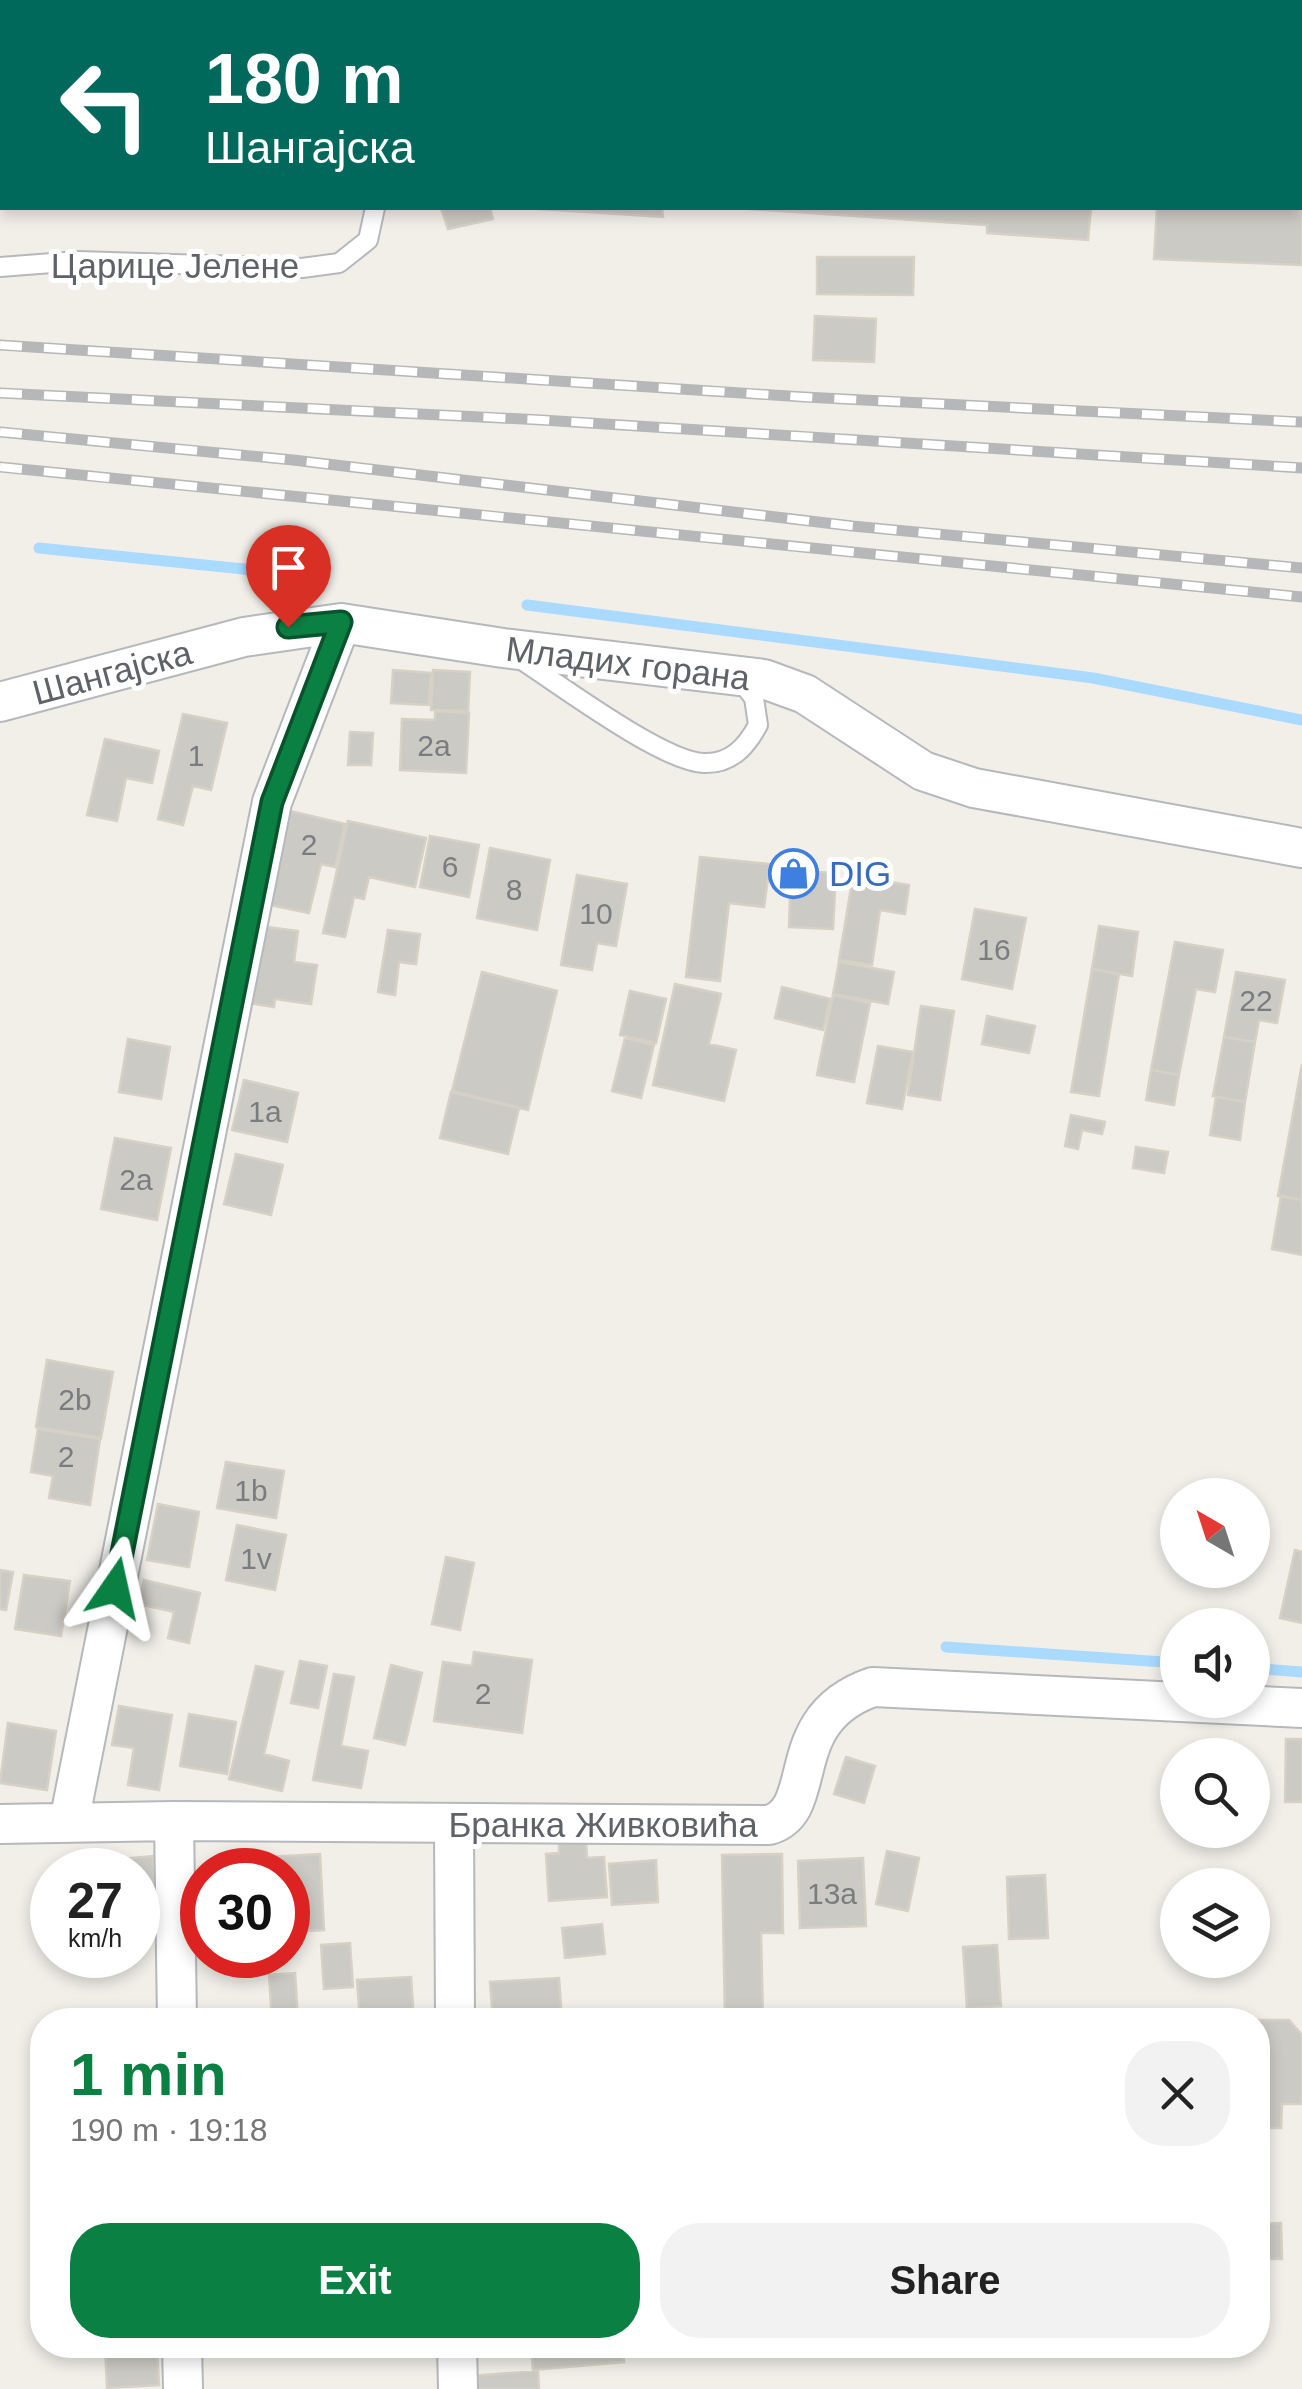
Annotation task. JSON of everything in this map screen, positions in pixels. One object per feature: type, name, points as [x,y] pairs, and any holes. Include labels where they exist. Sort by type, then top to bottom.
[{"type":"street","name":"Младих горана","points":[[341,622],[503,648],[764,679],[805,694],[922,770],[974,788],[1302,848]]},
{"type":"street","name":"Шангајска","points":[[0,702],[244,637],[341,622]]},
{"type":"street","points":[[69,1822],[272,802],[341,622]]},
{"type":"street","name":"Бранка Живковића","points":[[0,1824],[174,1821],[769,1825],[784,1820],[793,1808],[812,1736],[825,1715],[838,1702],[873,1686],[1302,1708]]},
{"type":"street","points":[[174,1821],[177,2008]]},
{"type":"street","points":[[454,1824],[455,2008]]},
{"type":"street","points":[[182,2358],[183,2389]]},
{"type":"street","points":[[457,2358],[458,2389]]},
{"type":"lane","name":"Царице Јелене","points":[[0,267],[78,261],[302,268],[339,263],[368,240],[375,210]]},
{"type":"lane","points":[[503,648],[670,753],[704,763],[736,754],[758,725],[754,698],[747,686],[723,672]]},
{"type":"building","points":[[442,210],[491,210],[493,219],[448,229]]},
{"type":"building","points":[[555,210],[662,210],[663,217]]},
{"type":"building","points":[[766,210],[1091,210],[1088,240],[987,233],[987,225]]},
{"type":"building","points":[[1157,210],[1302,210],[1302,265],[1154,259]]},
{"type":"building","points":[[817,257],[914,257],[913,295],[817,294]]},
{"type":"building","points":[[815,316],[876,319],[874,362],[813,360]]},
{"type":"building","points":[[393,670],[431,673],[429,705],[391,703]]},
{"type":"building","points":[[433,670],[470,672],[468,711],[431,710]]},
{"type":"building","points":[[435,711],[469,713],[466,773],[400,770],[402,719],[435,720]]},
{"type":"building","points":[[183,714],[227,723],[211,790],[193,786],[183,825],[158,819]]},
{"type":"building","points":[[350,732],[373,733],[371,765],[348,765]]},
{"type":"building","points":[[105,739],[159,751],[152,783],[126,778],[117,821],[87,815]]},
{"type":"building","points":[[286,810],[345,824],[335,867],[321,864],[309,913],[265,904]]},
{"type":"building","points":[[348,821],[426,838],[415,887],[369,877],[364,899],[354,897],[345,937],[323,933]]},
{"type":"building","points":[[430,836],[479,845],[469,897],[420,887]]},
{"type":"building","points":[[490,848],[550,860],[537,930],[477,918]]},
{"type":"building","points":[[700,857],[770,864],[764,907],[729,903],[720,981],[686,977]]},
{"type":"building","points":[[791,871],[836,873],[833,929],[789,927]]},
{"type":"building","points":[[577,875],[627,884],[616,946],[597,943],[592,970],[561,965]]},
{"type":"building","points":[[853,876],[909,885],[905,914],[880,910],[872,965],[839,960]]},
{"type":"building","points":[[975,909],[1026,918],[1012,989],[962,979]]},
{"type":"building","points":[[260,926],[298,931],[294,962],[317,965],[311,1004],[275,999],[274,1007],[248,1003]]},
{"type":"building","points":[[1099,926],[1138,932],[1132,976],[1092,969]]},
{"type":"building","points":[[388,930],[420,934],[416,964],[399,962],[395,995],[378,992]]},
{"type":"building","points":[[1175,942],[1223,950],[1215,992],[1196,989],[1179,1075],[1151,1070]]},
{"type":"building","points":[[839,962],[894,972],[888,1004],[833,994]]},
{"type":"building","points":[[1092,969],[1119,974],[1099,1096],[1071,1092]]},
{"type":"building","points":[[482,972],[557,991],[528,1110],[452,1091]]},
{"type":"building","points":[[1236,972],[1285,980],[1277,1023],[1259,1020],[1255,1042],[1224,1037]]},
{"type":"building","points":[[675,984],[721,994],[709,1044],[736,1050],[724,1101],[653,1085]]},
{"type":"building","points":[[782,987],[830,999],[823,1030],[775,1018]]},
{"type":"building","points":[[630,991],[666,999],[656,1043],[620,1035]]},
{"type":"building","points":[[833,995],[870,1003],[854,1082],[817,1075]]},
{"type":"building","points":[[921,1006],[954,1011],[940,1100],[908,1095]]},
{"type":"building","points":[[987,1016],[1035,1026],[1029,1053],[982,1044]]},
{"type":"building","points":[[1224,1037],[1255,1042],[1245,1102],[1213,1096]]},
{"type":"building","points":[[625,1038],[654,1045],[641,1098],[612,1091]]},
{"type":"building","points":[[128,1039],[170,1047],[161,1099],[119,1092]]},
{"type":"building","points":[[878,1046],[913,1052],[902,1109],[867,1103]]},
{"type":"building","points":[[1302,1064],[1302,1200],[1278,1196]]},
{"type":"building","points":[[1151,1070],[1179,1075],[1174,1105],[1146,1100]]},
{"type":"building","points":[[244,1080],[298,1093],[287,1142],[232,1130]]},
{"type":"building","points":[[451,1092],[519,1108],[508,1154],[440,1138]]},
{"type":"building","points":[[1216,1097],[1245,1102],[1240,1140],[1210,1135]]},
{"type":"building","points":[[1071,1115],[1105,1122],[1102,1134],[1082,1130],[1078,1149],[1065,1146]]},
{"type":"building","points":[[115,1138],[171,1148],[157,1220],[101,1209]]},
{"type":"building","points":[[1136,1147],[1168,1152],[1164,1173],[1133,1168]]},
{"type":"building","points":[[236,1154],[283,1165],[271,1215],[224,1204]]},
{"type":"building","points":[[1281,1196],[1302,1200],[1302,1255],[1272,1249]]},
{"type":"building","points":[[47,1360],[113,1372],[101,1438],[36,1427]]},
{"type":"building","points":[[38,1429],[100,1439],[90,1505],[49,1498],[53,1476],[31,1472]]},
{"type":"building","points":[[226,1462],[284,1471],[276,1518],[217,1508]]},
{"type":"building","points":[[158,1504],[199,1512],[189,1567],[147,1560]]},
{"type":"building","points":[[237,1525],[286,1535],[275,1590],[226,1580]]},
{"type":"building","points":[[1295,1550],[1302,1552],[1302,1623],[1280,1618]]},
{"type":"building","points":[[446,1557],[474,1563],[460,1630],[432,1624]]},
{"type":"building","points":[[0,1570],[13,1572],[6,1610],[0,1609]]},
{"type":"building","points":[[24,1575],[70,1581],[61,1636],[15,1629]]},
{"type":"building","points":[[144,1580],[200,1593],[189,1643],[168,1638],[174,1612],[139,1604]]},
{"type":"building","points":[[474,1652],[532,1660],[522,1733],[434,1721],[443,1662],[472,1666]]},
{"type":"building","points":[[300,1661],[327,1666],[318,1708],[291,1703]]},
{"type":"building","points":[[391,1665],[422,1673],[405,1745],[374,1738]]},
{"type":"building","points":[[256,1666],[283,1672],[264,1754],[289,1761],[282,1791],[229,1779]]},
{"type":"building","points":[[334,1674],[354,1677],[341,1746],[368,1751],[361,1788],[313,1780]]},
{"type":"building","points":[[119,1706],[172,1715],[159,1790],[128,1785],[134,1748],[112,1745]]},
{"type":"building","points":[[189,1714],[236,1722],[227,1774],[180,1766]]},
{"type":"building","points":[[8,1723],[56,1731],[47,1790],[0,1783]]},
{"type":"building","points":[[1286,1739],[1302,1739],[1302,1802],[1285,1802]]},
{"type":"building","points":[[846,1757],[875,1766],[864,1803],[834,1794]]},
{"type":"building","points":[[586,1842],[587,1858],[604,1857],[607,1897],[549,1901],[546,1854],[559,1853],[559,1844]]},
{"type":"building","points":[[887,1851],[919,1858],[908,1911],[876,1904]]},
{"type":"building","points":[[320,1854],[324,1930],[310,1931],[310,1855]]},
{"type":"building","points":[[782,1854],[783,1933],[761,1933],[763,2008],[725,2008],[722,1855]]},
{"type":"building","points":[[863,1858],[866,1926],[800,1928],[798,1861]]},
{"type":"building","points":[[656,1860],[658,1902],[612,1905],[609,1864]]},
{"type":"building","points":[[1045,1875],[1048,1938],[1009,1939],[1007,1877]]},
{"type":"building","points":[[602,1924],[605,1954],[565,1958],[562,1928]]},
{"type":"building","points":[[350,1943],[353,1987],[324,1989],[321,1945]]},
{"type":"building","points":[[997,1945],[1001,2006],[967,2008],[963,1947]]},
{"type":"building","points":[[411,1977],[413,2008],[359,2008],[357,1980]]},
{"type":"building","points":[[269,1978],[295,1978],[297,2008],[271,2008]]},
{"type":"building","points":[[559,1978],[561,2008],[492,2008],[490,1982]]},
{"type":"building","points":[[1270,2020],[1289,2020],[1302,2035],[1302,2104],[1282,2104],[1281,2128],[1270,2128]]},
{"type":"building","points":[[1270,2223],[1281,2223],[1282,2259],[1270,2259]]},
{"type":"building","points":[[106,2358],[158,2358],[159,2385],[107,2388]]},
{"type":"building","points":[[532,2358],[624,2358],[624,2362],[533,2370]]},
{"type":"building","points":[[538,2371],[539,2389],[472,2389],[471,2376]]},
{"type":"waterway","points":[[39,548],[253,570]]},
{"type":"waterway","points":[[527,605],[1093,678],[1302,720]]},
{"type":"waterway","points":[[946,1647],[1160,1662]]},
{"type":"waterway","points":[[1270,1669],[1302,1672]]},
{"type":"railway","points":[[0,345],[804,397],[1302,422]]},
{"type":"railway","points":[[0,393],[542,420],[1302,468]]},
{"type":"railway","points":[[0,432],[293,460],[852,526],[1302,568]]},
{"type":"railway","points":[[0,467],[1302,597]]},
{"type":"place","name":"DIG","points":[[794,873]]},
{"type":"route","points":[[115,1588],[272,802],[341,622],[288,627]]}]
